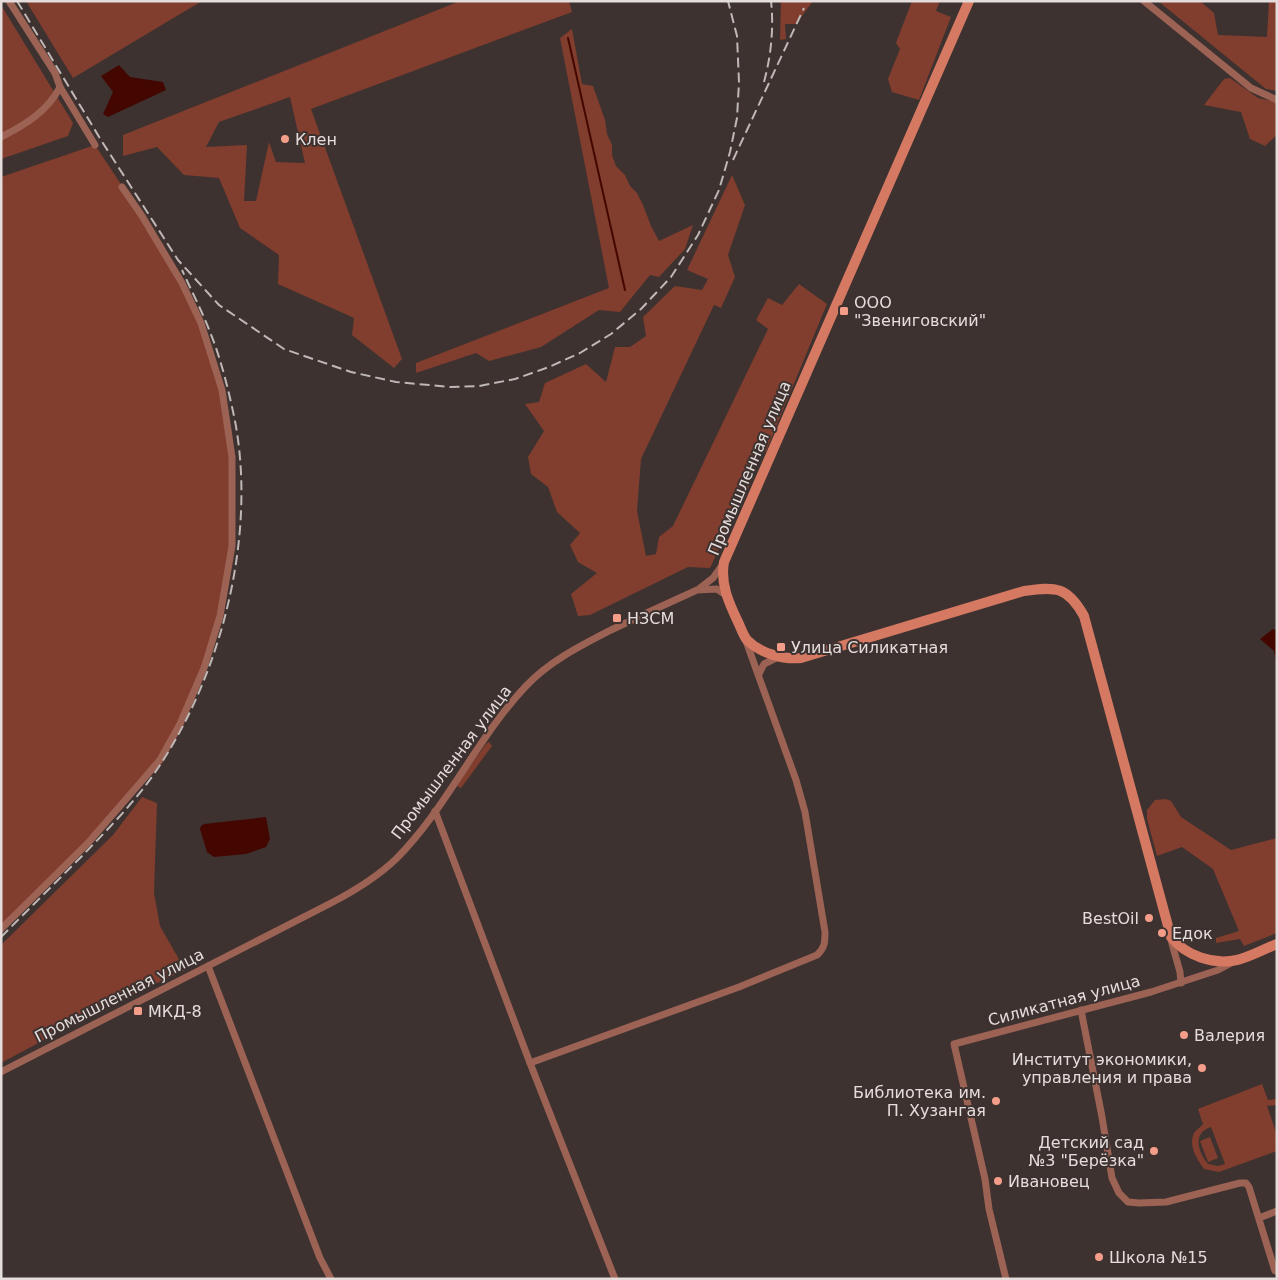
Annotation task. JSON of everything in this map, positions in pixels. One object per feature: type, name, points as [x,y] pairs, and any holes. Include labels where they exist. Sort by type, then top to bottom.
[{"type":"street","points":[[9,1],[55,73],[60,87],[95,144]]},
{"type":"street","name":"Промышленная улица","points":[[726,595],[723,578],[724,562],[969,1]]},
{"type":"street","points":[[1144,1],[1251,88],[1277,100]]},
{"type":"street","points":[[1,138],[45,109],[55,97],[60,87]]},
{"type":"street","points":[[1,929],[88,843],[160,760],[180,724],[204,668],[220,616],[232,546],[232,457],[222,390],[201,323],[182,283],[142,216],[122,187]]},
{"type":"street","points":[[697,590],[713,578],[724,562]]},
{"type":"street","points":[[745,638],[760,649],[794,659],[1024,591],[1045,588],[1058,589],[1068,594],[1084,616],[1171,937],[1181,983]]},
{"type":"street","name":"Промышленная улица","points":[[1,1072],[334,902],[370,881],[408,846],[435,811],[498,719],[526,686],[540,673],[562,656],[697,590],[717,589],[726,595]]},
{"type":"street","points":[[530,1063],[739,987],[823,951],[825,932],[805,812],[796,780],[759,674],[726,595]]},
{"type":"street","points":[[759,674],[764,664],[780,656]]},
{"type":"street","points":[[435,811],[530,1063],[615,1279]]},
{"type":"street","points":[[1171,937],[1183,950],[1212,959],[1237,960],[1277,944]]},
{"type":"street","name":"Силикатная улица","points":[[1006,1279],[954,1044],[1181,983],[1218,970],[1237,960]]},
{"type":"street","points":[[208,966],[320,1258],[331,1279]]},
{"type":"street","points":[[1081,1010],[1112,1178],[1119,1193],[1128,1202],[1166,1202],[1246,1183],[1250,1187],[1276,1271]]},
{"type":"street","points":[[1259,1218],[1277,1211]]},
{"type":"shaded area","points":[[26,1],[202,1],[73,78]]},
{"type":"shaded area","points":[[460,1],[569,1],[572,12],[311,109],[402,359],[394,368],[352,335],[354,318],[278,284],[279,255],[240,228],[219,178],[184,175],[157,147],[123,156],[123,135]],"holes":[[[290,97],[305,163],[276,162],[269,142],[256,201],[244,201],[247,145],[206,147],[219,122]]]},
{"type":"shaded area","points":[[781,1],[813,1],[796,24],[785,24],[786,39],[780,40]]},
{"type":"shaded area","points":[[912,1],[940,1],[936,11],[951,17],[919,100],[892,92],[888,79],[900,49],[896,43]]},
{"type":"shaded area","points":[[1158,1],[1200,1],[1214,13],[1218,35],[1267,37],[1269,1],[1277,1],[1277,91],[1266,89]]},
{"type":"shaded area","points":[[1,5],[73,123],[68,136],[1,159]]},
{"type":"shaded area","points":[[572,29],[582,84],[593,86],[605,120],[616,166],[625,175],[630,186],[637,193],[659,241],[693,225],[685,249],[659,277],[650,275],[620,312],[599,310],[541,347],[489,361],[476,353],[416,373],[416,363],[609,288],[560,38]]},
{"type":"shaded area","points":[[119,65],[130,77],[163,82],[166,90],[108,117],[103,114],[113,92],[101,76]]},
{"type":"shaded area","points":[[1230,78],[1258,98],[1277,102],[1277,135],[1265,146],[1250,139],[1241,112],[1204,105],[1224,79]]},
{"type":"shaded area","points":[[95,145],[142,216],[201,323],[222,390],[232,457],[232,546],[220,616],[204,668],[160,760],[88,843],[1,929],[1,177]]},
{"type":"shaded area","points":[[732,175],[745,205],[728,255],[735,277],[721,308],[714,305],[641,459],[637,511],[646,556],[656,554],[659,537],[673,526],[768,329],[756,320],[768,298],[782,305],[799,284],[827,304],[766,451],[753,461],[745,474],[750,485],[710,568],[688,567],[590,615],[578,616],[571,594],[597,573],[578,562],[570,545],[580,533],[557,512],[548,487],[531,474],[528,457],[544,431],[525,404],[539,402],[545,383],[586,364],[606,382],[615,347],[630,347],[646,336],[643,317],[675,286],[702,290],[708,279],[687,270]]},
{"type":"shaded area","points":[[1273,629],[1277,631],[1277,665],[1274,651],[1260,639]]},
{"type":"shaded area","points":[[489,742],[492,746],[461,788],[458,787],[458,783]]},
{"type":"shaded area","points":[[142,797],[157,803],[154,893],[160,926],[185,970],[102,1009],[1,1063],[1,945],[113,835]]},
{"type":"shaded area","points":[[1166,799],[1171,801],[1181,817],[1231,850],[1277,838],[1277,933],[1244,946],[1240,939],[1216,943],[1216,938],[1239,931],[1213,869],[1182,847],[1157,856],[1147,819],[1147,810],[1155,800]]},
{"type":"shaded area","points":[[266,817],[270,839],[266,847],[246,854],[214,857],[207,852],[200,829],[204,824]]},
{"type":"shaded area","points":[[1262,1084],[1268,1100],[1277,1099],[1277,1105],[1267,1106],[1277,1135],[1277,1151],[1219,1172],[1204,1169],[1196,1157],[1192,1143],[1194,1133],[1203,1124],[1198,1109]],"holes":[[[1211,1127],[1225,1164],[1218,1166],[1208,1164],[1200,1149],[1199,1138],[1205,1130]]]},
{"type":"shaded area","points":[[1210,1137],[1218,1158],[1208,1162],[1200,1141]]},
{"type":"waterway","points":[[568,38],[625,290]]},
{"type":"railway","points":[[17,1],[101,140],[178,260],[219,305],[284,349],[351,372],[396,382],[450,387],[479,386],[515,379],[580,353],[611,334],[641,309],[671,277],[698,235],[719,190],[730,152],[737,118],[739,82],[737,36],[728,1]]},
{"type":"railway","points":[[764,82],[771,42],[771,1]]},
{"type":"railway","points":[[733,160],[804,8]]},
{"type":"railway","points":[[1,937],[110,827],[154,774],[178,735],[199,693],[216,649],[237,555],[241,508],[240,461],[234,416],[224,374],[204,316],[182,270]]},
{"type":"place","name":"Клен","points":[[285,139]]},
{"type":"place","name":"ООО \"Звениговский\"","points":[[844,311]]},
{"type":"place","name":"НЗСМ","points":[[617,618]]},
{"type":"place","name":"Улица Силикатная","points":[[781,647]]},
{"type":"place","name":"BestOil","points":[[1149,918]]},
{"type":"place","name":"Едок","points":[[1162,933]]},
{"type":"place","name":"МКД-8","points":[[138,1011]]},
{"type":"place","name":"Валерия","points":[[1184,1035]]},
{"type":"place","name":"Институт экономики, управления и права","points":[[1202,1068]]},
{"type":"place","name":"Библиотека им. П. Хузангая","points":[[996,1101]]},
{"type":"place","name":"Детский сад №3 \"Берёзка\"","points":[[1154,1151]]},
{"type":"place","name":"Ивановец","points":[[998,1181]]},
{"type":"place","name":"Школа №15","points":[[1099,1257]]}]
